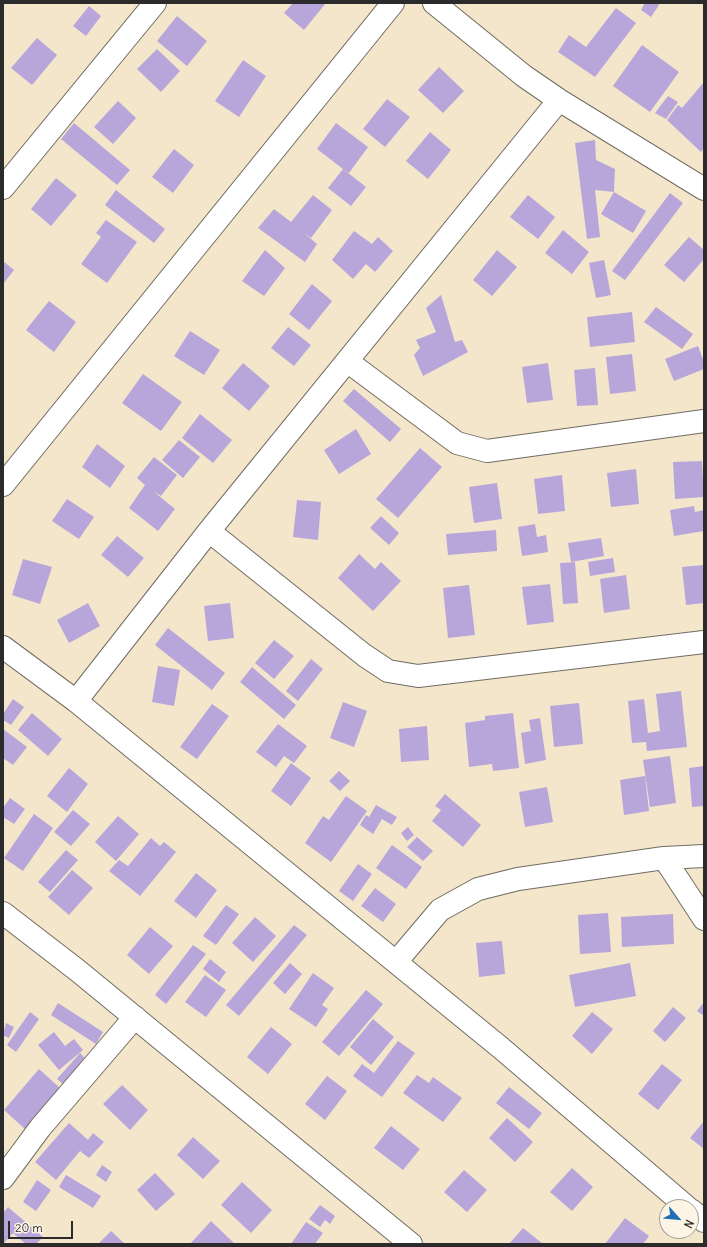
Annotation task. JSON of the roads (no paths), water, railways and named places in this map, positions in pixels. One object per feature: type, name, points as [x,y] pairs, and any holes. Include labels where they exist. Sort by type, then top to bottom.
[{"type":"street","points":[[3,188],[155,3]]},
{"type":"street","points":[[3,485],[393,3]]},
{"type":"street","points":[[434,3],[524,76],[559,100],[704,189]]},
{"type":"street","points":[[76,701],[209,531],[559,100]]},
{"type":"street","points":[[347,361],[457,443],[487,451],[704,421]]},
{"type":"street","points":[[209,531],[364,655],[388,672],[418,676],[704,642]]},
{"type":"street","points":[[3,647],[76,701],[396,962],[501,1048],[678,1199]]},
{"type":"street","points":[[396,962],[440,910],[478,889],[518,879],[664,858],[704,856]]},
{"type":"street","points":[[664,858],[704,919]]},
{"type":"street","points":[[3,914],[77,970],[135,1017],[410,1244]]},
{"type":"street","points":[[3,1178],[40,1128],[135,1017]]}]
